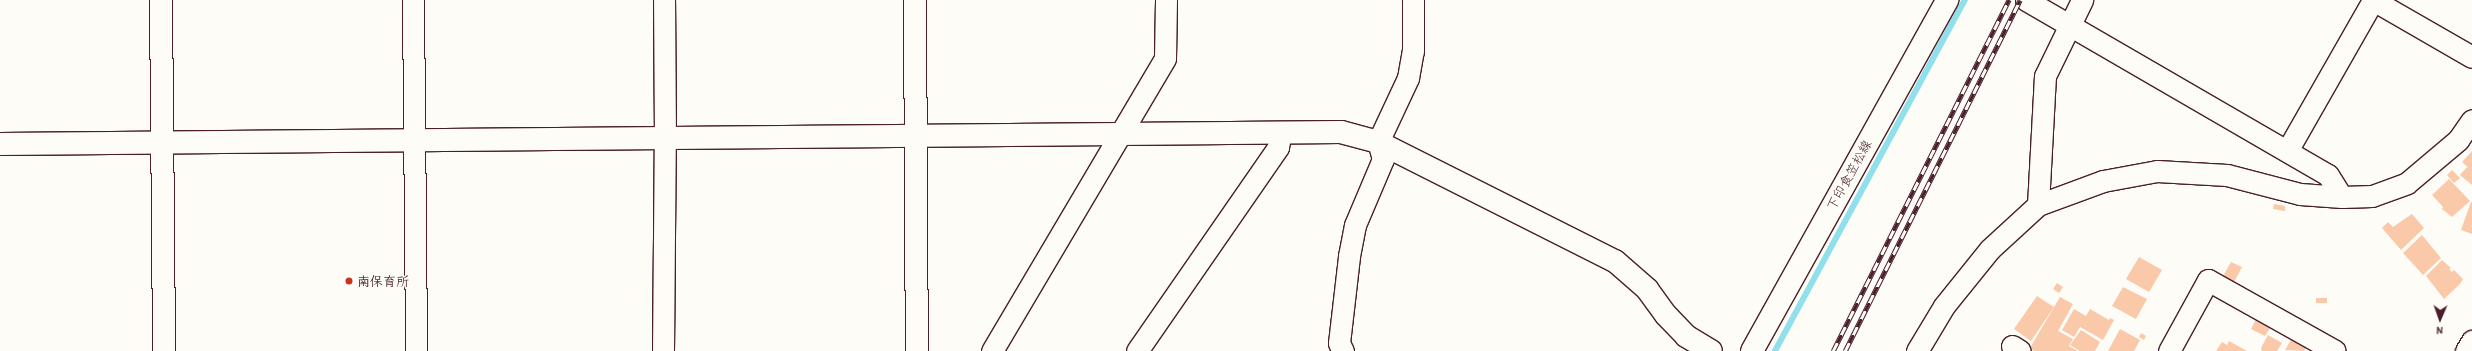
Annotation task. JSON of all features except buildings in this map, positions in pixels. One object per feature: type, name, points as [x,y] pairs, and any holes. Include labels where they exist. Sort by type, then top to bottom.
[{"type":"street","points":[[161,0],[164,351]]},
{"type":"street","points":[[413,0],[416,351]]},
{"type":"street","points":[[663,351],[665,138],[664,0]]},
{"type":"street","points":[[915,0],[918,351]]},
{"type":"street","points":[[992,351],[1165,58],[1166,0]]},
{"type":"street","points":[[1343,351],[1339,343],[1349,256],[1355,225],[1383,159],[1378,142],[1408,78],[1413,51],[1413,0]]},
{"type":"street","name":"下印食笠松線","points":[[1752,351],[1947,0]]},
{"type":"street","points":[[2026,0],[2068,26],[2328,175],[2342,197]]},
{"type":"street","points":[[2038,205],[2045,76],[2068,26],[2082,0]]},
{"type":"street","points":[[2287,151],[2373,0],[2472,57]]},
{"type":"street","points":[[1918,351],[1944,306],[1990,249],[2038,205],[2102,181],[2157,171],[2227,175],[2300,194],[2342,197],[2372,196],[2408,183],[2458,140],[2472,120]]},
{"type":"street","points":[[1136,351],[1278,147],[1281,132]]},
{"type":"street","points":[[0,144],[1341,132],[1354,134],[1378,142],[1615,262],[1647,290],[1666,315],[1686,336],[1711,351]]},
{"type":"street","points":[[2169,351],[2208,280],[2335,351]]},
{"type":"street","points":[[2466,351],[2472,341]]},
{"type":"waterway","points":[[1775,351],[1965,0]]},
{"type":"railway","points":[[1833,351],[2009,0]]},
{"type":"railway","points":[[1845,351],[2020,0]]},
{"type":"place","name":"南保育所","points":[[349,281]]}]
